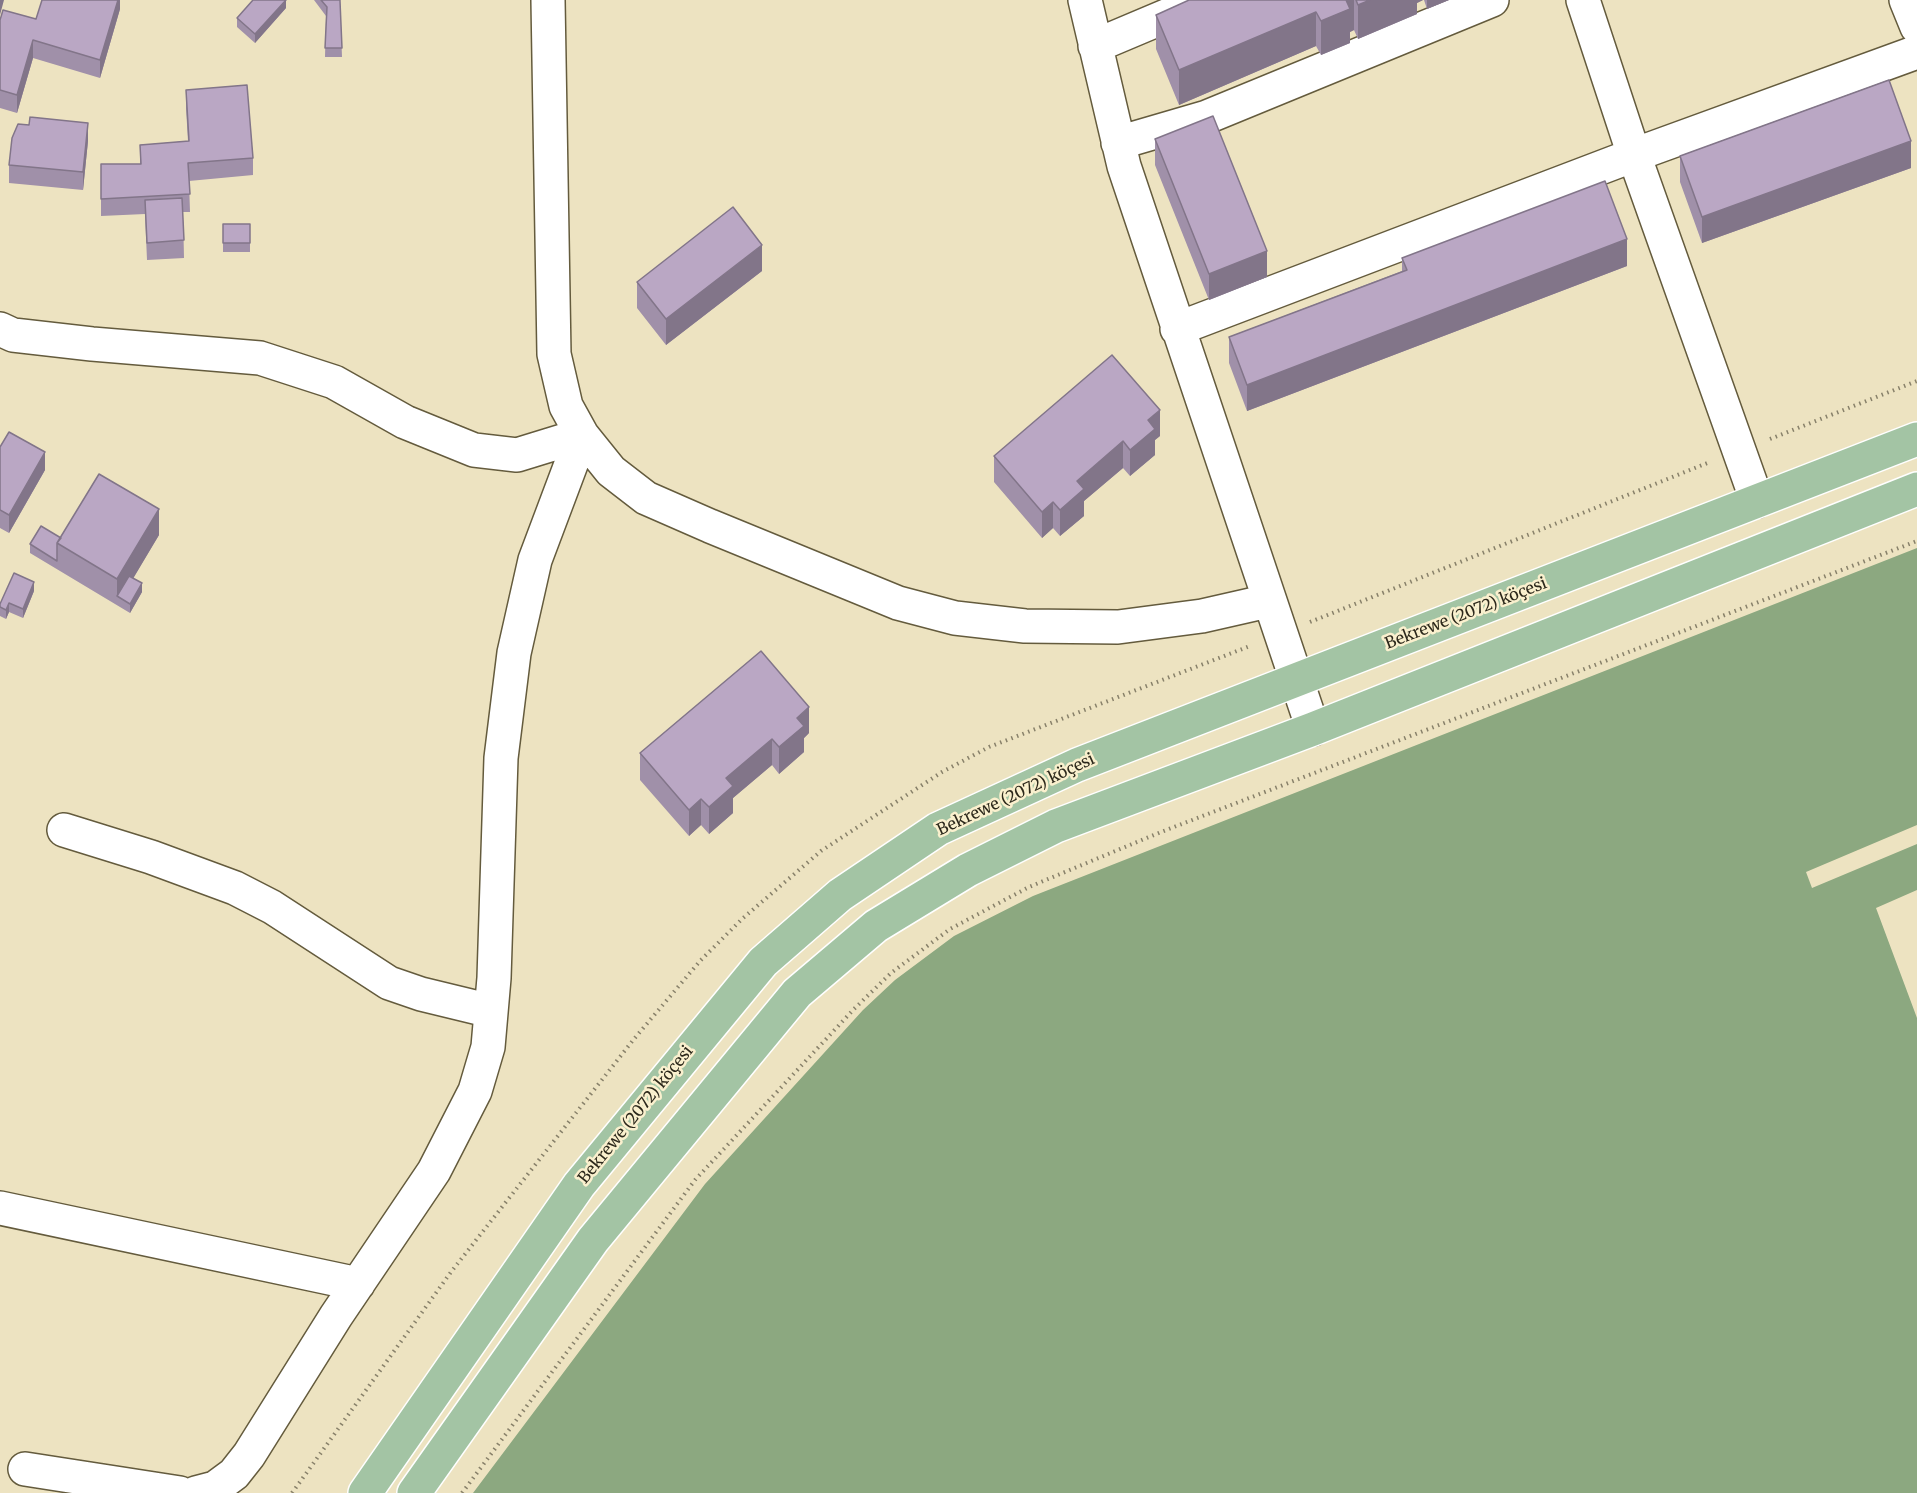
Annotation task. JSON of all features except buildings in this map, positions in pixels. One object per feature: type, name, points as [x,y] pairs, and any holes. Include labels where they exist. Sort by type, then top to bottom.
[{"type":"main road","name":"Bekrewe (2072) köçesi","points":[[365,1493],[579,1185],[763,962],[840,895],[938,829],[1077,765],[1917,439]]},
{"type":"main road","points":[[414,1493],[594,1240],[797,993],[868,933],[968,870],[1056,826],[1312,729],[1917,489]]},
{"type":"street","points":[[548,0],[554,354],[566,406],[582,435],[611,471],[646,498],[898,603],[955,618],[1025,626],[1118,627],[1223,612],[1268,601]]},
{"type":"street","points":[[1085,0],[1118,143],[1177,329],[1312,729]]},
{"type":"street","points":[[1095,46],[1204,0]]},
{"type":"street","points":[[1118,143],[1207,117],[1492,0]]},
{"type":"street","points":[[1583,0],[1634,154],[1756,501]]},
{"type":"street","points":[[1906,0],[1917,27]]},
{"type":"street","points":[[1177,329],[1634,154],[1917,52]]},
{"type":"street","points":[[0,328],[13,335],[260,358],[334,382],[405,422],[474,450],[517,455],[582,435]]},
{"type":"street","points":[[196,1493],[215,1488],[234,1474],[249,1455],[358,1284],[434,1171],[475,1091],[488,1047],[501,759],[514,653],[535,560],[582,435]]},
{"type":"street","points":[[64,830],[151,857],[235,888],[272,907],[389,983],[440,999],[491,1011]]},
{"type":"street","points":[[0,1208],[358,1284]]},
{"type":"street","points":[[25,1469],[180,1493]]},
{"type":"path","points":[[462,1493],[695,1180],[854,1009],[891,973],[950,930],[997,902],[1096,858],[1917,541]]},
{"type":"green space","points":[[1917,548],[1917,825],[1806,872],[1812,888],[1917,844],[1917,890],[1876,908],[1917,1018],[1917,1493],[473,1493],[705,1184],[863,1010],[895,980],[954,936],[1033,896]]}]
